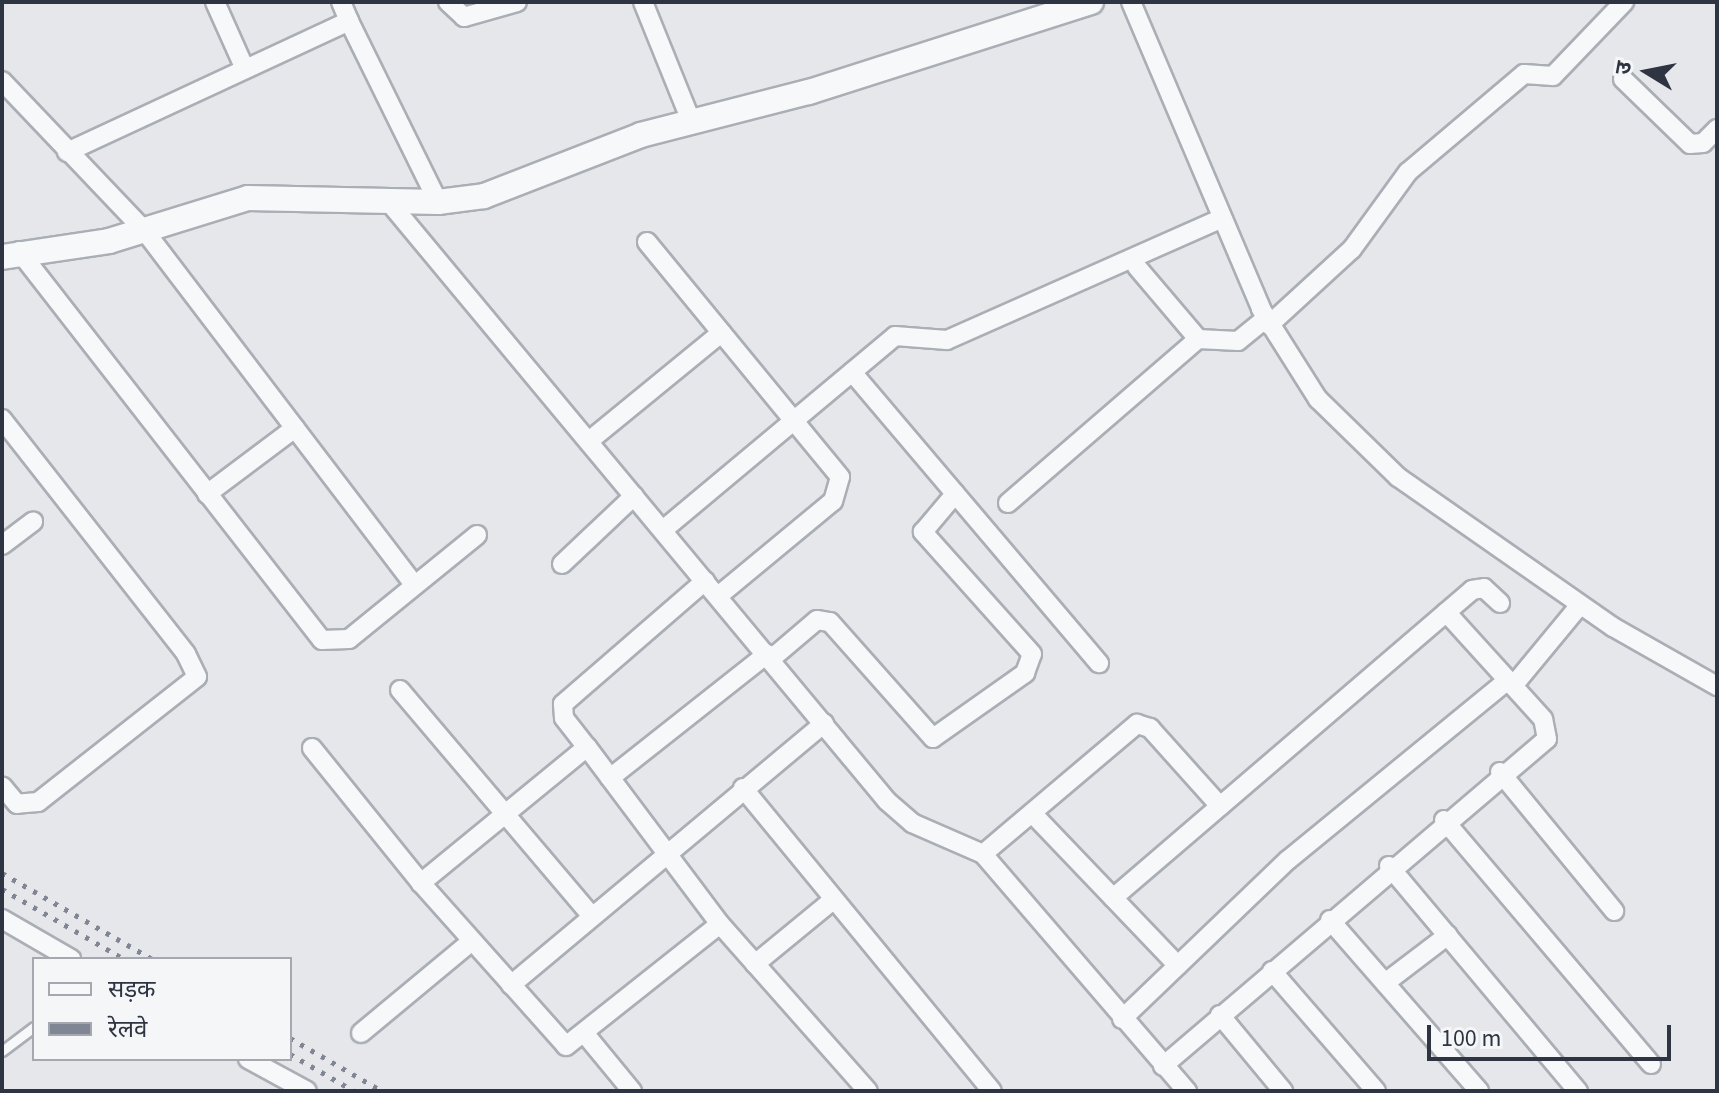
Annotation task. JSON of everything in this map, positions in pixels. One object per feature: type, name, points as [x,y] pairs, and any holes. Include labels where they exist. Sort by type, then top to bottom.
[{"type":"street","points":[[215,2],[245,69]]},
{"type":"street","points":[[341,2],[438,202]]},
{"type":"street","points":[[448,2],[464,17],[517,2]]},
{"type":"street","points":[[643,2],[691,121]]},
{"type":"street","points":[[477,535],[349,639],[328,644],[10,254],[144,230],[248,198],[438,202],[507,189],[595,150],[1091,2]]},
{"type":"street","points":[[1131,2],[1267,322],[1290,365],[1361,448],[1580,605],[1717,686]]},
{"type":"street","points":[[1008,503],[1198,339],[1238,341],[1267,322],[1352,249],[1408,172],[1524,74],[1553,76],[1624,2]]},
{"type":"street","points":[[67,152],[349,21]]},
{"type":"street","points":[[1623,79],[1690,144],[1703,143],[1717,129]]},
{"type":"street","points":[[2,81],[144,230],[414,584]]},
{"type":"street","points":[[389,202],[898,812],[983,854],[1187,1091]]},
{"type":"street","points":[[663,530],[902,332],[947,340],[1222,218]]},
{"type":"street","points":[[647,242],[840,477],[839,494],[718,596]]},
{"type":"street","points":[[1137,267],[1198,339]]},
{"type":"street","points":[[589,441],[721,333]]},
{"type":"street","points":[[852,372],[1099,663]]},
{"type":"street","points":[[2,419],[186,654],[197,677],[38,802],[17,804],[2,786]]},
{"type":"street","points":[[207,494],[295,428]]},
{"type":"street","points":[[610,778],[817,620],[830,622],[933,738],[1025,673],[1032,654],[923,532],[955,494]]},
{"type":"street","points":[[562,564],[634,496]]},
{"type":"street","points":[[2,545],[33,522]]},
{"type":"street","points":[[705,581],[563,704],[564,718],[720,924],[868,1091]]},
{"type":"street","points":[[1113,898],[1446,612],[1480,587],[1500,603]]},
{"type":"street","points":[[1122,1019],[1288,860],[1510,684],[1580,605]]},
{"type":"street","points":[[1163,1066],[1389,866],[1549,734],[1510,684],[1446,612]]},
{"type":"street","points":[[400,690],[503,816],[591,915]]},
{"type":"street","points":[[511,985],[665,851],[824,723]]},
{"type":"street","points":[[983,854],[1142,724],[1220,806]]},
{"type":"street","points":[[421,883],[587,747]]},
{"type":"street","points":[[312,748],[421,883],[560,1043],[585,1034],[720,924]]},
{"type":"street","points":[[1500,772],[1614,911]]},
{"type":"street","points":[[743,788],[992,1091]]},
{"type":"street","points":[[1032,813],[1178,966]]},
{"type":"street","points":[[1444,820],[1651,1064]]},
{"type":"street","points":[[1389,866],[1578,1091]]},
{"type":"street","points":[[755,964],[834,899]]},
{"type":"street","points":[[2,919],[68,957]]},
{"type":"street","points":[[1330,920],[1479,1091]]},
{"type":"street","points":[[1385,983],[1448,935]]},
{"type":"street","points":[[361,1033],[472,941]]},
{"type":"street","points":[[1272,971],[1376,1091]]},
{"type":"street","points":[[1220,1015],[1283,1091]]},
{"type":"street","points":[[585,1034],[632,1091]]},
{"type":"street","points":[[250,1061],[280,1085],[307,1091]]},
{"type":"lane","points":[[2,1051],[32,1028]]},
{"type":"railway","points":[[2,873],[149,957]]},
{"type":"railway","points":[[2,889],[121,957]]},
{"type":"railway","points":[[292,1039],[382,1091]]},
{"type":"railway","points":[[292,1055],[354,1091]]}]
